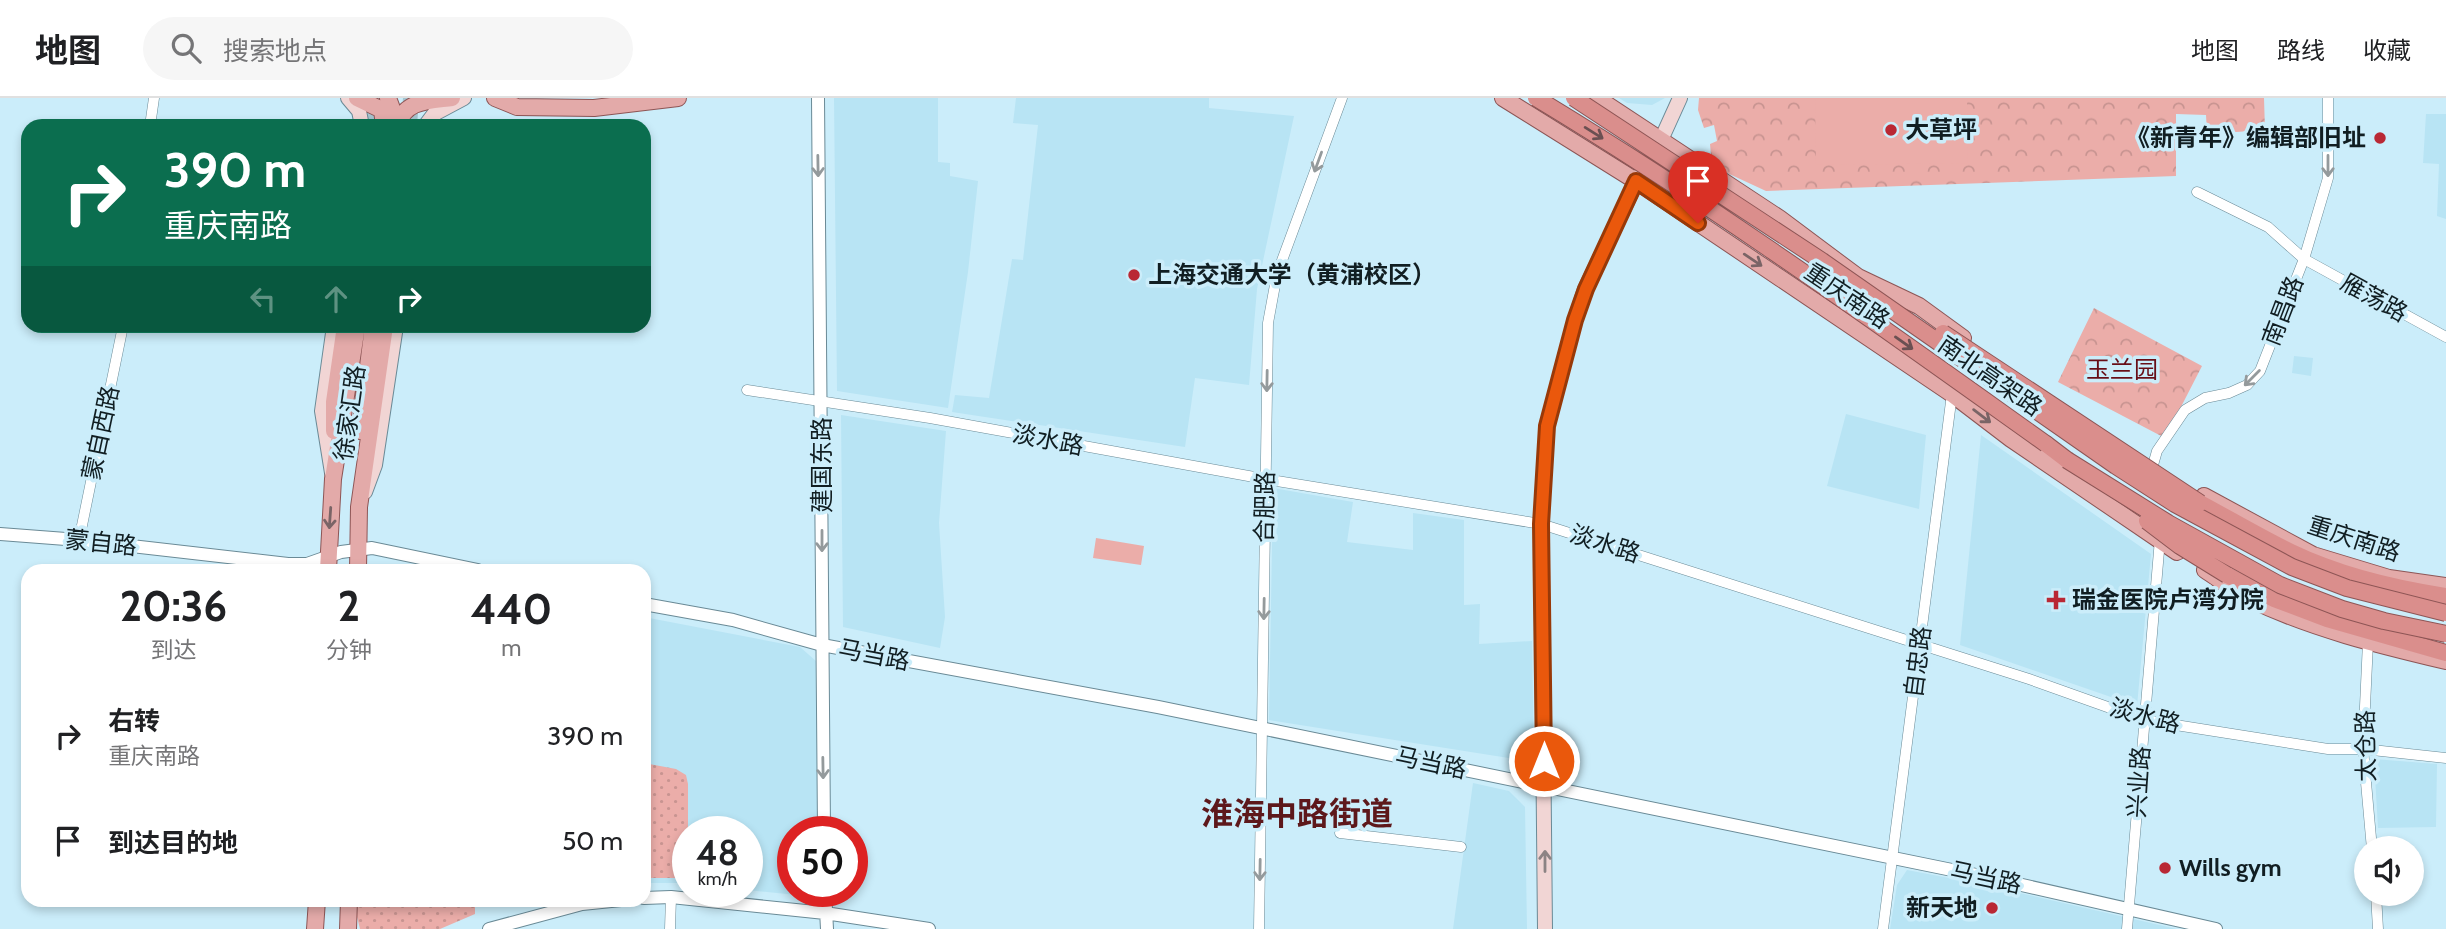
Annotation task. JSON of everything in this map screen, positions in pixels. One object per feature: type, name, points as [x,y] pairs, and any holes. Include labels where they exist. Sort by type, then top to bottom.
[{"type":"highway","name":"南北高架路","points":[[1535,98],[1598,135],[1806,274],[2067,460],[2168,523],[2280,585],[2343,609],[2446,636]]},
{"type":"highway","name":"南北高架路","points":[[1574,98],[1857,281],[2116,467],[2175,504],[2292,567],[2347,588],[2446,611]]},
{"type":"highway","points":[[1857,281],[2041,396],[2200,503],[2292,553],[2340,572],[2446,596]]},
{"type":"highway","points":[[2067,460],[2180,546],[2227,575],[2274,599],[2326,619],[2446,653]]},
{"type":"main road","points":[[348,98],[359,111],[361,119]]},
{"type":"main road","points":[[357,98],[382,110],[383,119]]},
{"type":"main road","points":[[388,98],[395,119]]},
{"type":"main road","points":[[398,119],[406,109],[416,103],[452,98]]},
{"type":"main road","points":[[430,119],[434,114],[464,98]]},
{"type":"main road","points":[[495,98],[517,107],[594,108],[678,98]]},
{"type":"main road","name":"重庆南路","points":[[1503,98],[1636,181],[1952,394],[2011,439],[2160,541],[2248,598],[2309,623],[2368,642],[2446,661]]},
{"type":"main road","name":"重庆南路","points":[[1597,98],[1779,218],[1857,281],[2011,390],[2151,476],[2313,555],[2389,578],[2446,586]]},
{"type":"main road","points":[[1545,929],[1541,524],[1547,426],[1586,289],[1636,181],[1662,142],[1680,98]]},
{"type":"main road","name":"重庆南路","points":[[1857,281],[1919,306],[2226,528],[2289,561],[2375,594],[2446,611]]},
{"type":"main road","points":[[1934,318],[1942,339]]},
{"type":"main road","name":"徐家汇路","points":[[333,333],[322,411],[333,479]]},
{"type":"main road","points":[[333,479],[334,402],[344,333]]},
{"type":"main road","name":"徐家汇路","points":[[328,564],[333,479],[356,333]]},
{"type":"main road","name":"徐家汇路","points":[[359,507],[355,473],[372,333]]},
{"type":"main road","name":"徐家汇路","points":[[358,564],[359,507],[384,333]]},
{"type":"main road","points":[[359,507],[375,465],[395,333]]},
{"type":"main road","name":"重庆南路","points":[[2160,541],[2201,554],[2287,593],[2384,626],[2446,636]]},
{"type":"main road","points":[[315,929],[317,907]]},
{"type":"main road","points":[[348,929],[349,907]]},
{"type":"street","points":[[151,119],[154,98]]},
{"type":"street","name":"建国东路","points":[[818,98],[824,816]]},
{"type":"street","name":"合肥路","points":[[1259,929],[1268,323],[1273,289],[1342,98]]},
{"type":"street","name":"南昌路","points":[[2151,476],[2157,451],[2185,410],[2205,398],[2229,393],[2247,385],[2260,371],[2304,259],[2328,178],[2328,98]]},
{"type":"street","name":"雁荡路","points":[[2197,192],[2268,228],[2304,259],[2446,337]]},
{"type":"street","name":"蒙自西路","points":[[79,540],[122,333]]},
{"type":"street","name":"淡水路","points":[[747,390],[930,418],[1265,479],[1541,524],[2029,679],[2144,720],[2328,749],[2363,749],[2446,758]]},
{"type":"street","name":"自忠路","points":[[1883,929],[1952,394]]},
{"type":"street","name":"兴业路","points":[[2127,929],[2160,541],[2151,476]]},
{"type":"street","points":[[0,534],[0,543]]},
{"type":"street","name":"蒙自路","points":[[0,534],[79,540],[288,564],[328,564]]},
{"type":"street","points":[[328,564],[341,552],[358,549],[385,550],[450,564]]},
{"type":"street","name":"马当路","points":[[651,605],[733,620],[822,645],[1158,707],[1991,878],[2216,929]]},
{"type":"street","name":"太仓路","points":[[2368,642],[2363,749],[2371,836]]},
{"type":"street","points":[[1340,833],[1461,847]]},
{"type":"street","points":[[670,929],[671,897]]},
{"type":"street","points":[[651,898],[671,897],[825,914],[929,929]]},
{"type":"street","points":[[2377,906],[2378,929]]},
{"type":"street","points":[[489,929],[571,907]]},
{"type":"street","points":[[825,907],[827,929]]},
{"type":"shaded area","points":[[834,98],[938,98],[938,162],[950,163],[950,176],[978,181],[948,408],[837,391]]},
{"type":"shaded area","name":"上海交通大学（黄浦校区）","points":[[1016,98],[1209,98],[1209,108],[1294,116],[1257,289],[1249,385],[1195,378],[1185,447],[952,412],[955,395],[989,398],[1012,259],[1023,260],[1038,125],[1013,123]]},
{"type":"shaded area","points":[[1619,98],[1665,98],[1652,105],[1627,103]]},
{"type":"shaded area","points":[[2426,114],[2446,114],[2446,219],[2437,216],[2439,164],[2423,163]]},
{"type":"shaded area","points":[[2294,356],[2313,358],[2311,376],[2292,373]]},
{"type":"shaded area","points":[[1846,414],[1926,435],[1919,509],[1827,486]]},
{"type":"shaded area","points":[[841,415],[946,431],[939,523],[945,617],[940,648],[843,627]]},
{"type":"shaded area","name":"瑞金医院卢湾分院","points":[[1981,435],[2151,554],[2137,706],[1960,645]]},
{"type":"shaded area","points":[[1273,488],[1353,502],[1347,542],[1413,550],[1413,513],[1464,520],[1464,605],[1480,604],[1479,644],[1532,641],[1534,762],[1269,720]]},
{"type":"shaded area","points":[[651,618],[800,647],[816,661],[819,816],[777,816],[777,893],[763,892],[763,816],[672,816],[672,883],[651,883]]},
{"type":"shaded area","points":[[2374,759],[2437,764],[2436,827],[2378,828]]},
{"type":"shaded area","points":[[1473,783],[1509,791],[1525,807],[1527,929],[1453,929]]},
{"type":"shaded area","name":"新天地","points":[[1907,870],[2177,929],[1890,929],[1897,885]]},
{"type":"green space","points":[[1699,98],[2264,98],[2265,130],[2207,134],[2206,115],[2176,114],[2176,176],[1766,191],[1712,166],[1710,144],[1717,141],[1714,125],[1704,128],[1698,110]]},
{"type":"green space","name":"大草坪","points":[[1815,98],[1967,98],[1968,163],[1816,165]]},
{"type":"green space","name":"玉兰园","points":[[2094,308],[2202,366],[2165,438],[2058,382]]},
{"type":"green space","points":[[1096,538],[1144,546],[1141,565],[1093,558]]},
{"type":"green space","points":[[651,764],[676,769],[686,775],[688,816],[672,816],[672,878],[651,878]]},
{"type":"green space","points":[[356,907],[475,907],[475,914],[440,929],[360,929]]},
{"type":"tunnel","points":[[375,119],[377,98]]},
{"type":"tunnel","points":[[410,119],[411,98]]},
{"type":"place","name":"大草坪","points":[[1891,130]]},
{"type":"place","name":"《新青年》编辑部旧址","points":[[2380,138]]},
{"type":"place","name":"上海交通大学（黄浦校区）","points":[[1134,275]]},
{"type":"place","name":"瑞金医院卢湾分院","points":[[2056,600]]},
{"type":"place","name":"Wills gym","points":[[2165,868]]},
{"type":"place","name":"新天地","points":[[1992,908]]},
{"type":"district","name":"淮海中路街道","points":[[1297,814]]},
{"type":"route","points":[[1544,761],[1541,524],[1547,426],[1575,320],[1586,289],[1636,181],[1698,223]]}]
